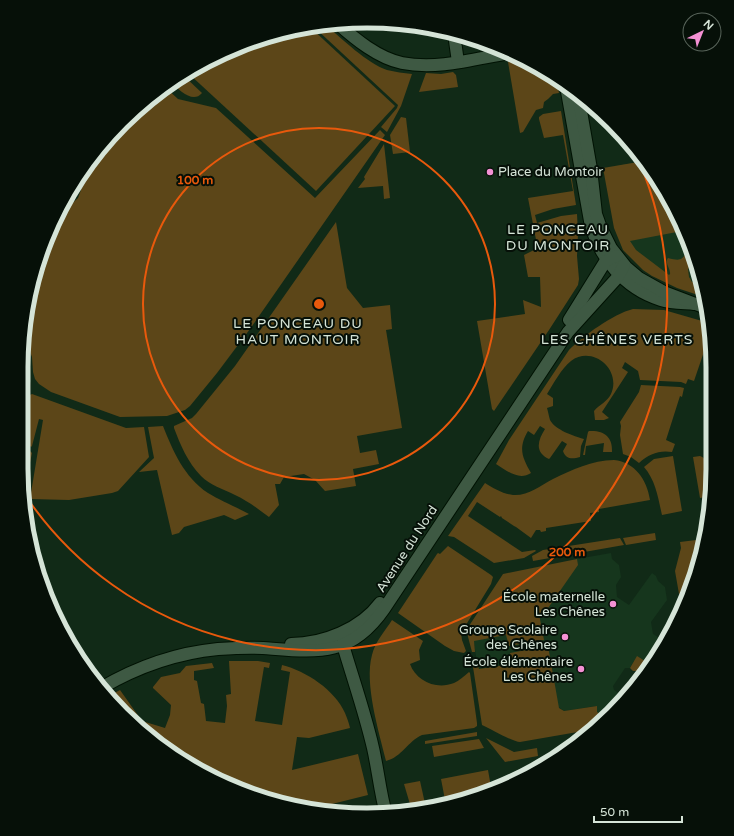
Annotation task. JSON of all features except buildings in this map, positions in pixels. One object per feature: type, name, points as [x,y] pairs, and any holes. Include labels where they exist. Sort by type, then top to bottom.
[{"type":"street","points":[[345,29],[372,50],[401,63],[425,65],[458,62],[499,55]]},
{"type":"street","points":[[455,40],[458,62]]},
{"type":"street","points":[[567,94],[591,227],[597,244],[617,264],[647,283],[700,306]]},
{"type":"street","points":[[580,103],[592,175],[596,214],[617,264]]},
{"type":"street","name":"Avenue du Nord","points":[[102,681],[140,661],[185,648],[240,642],[301,644],[319,640],[348,629],[367,618],[381,602],[579,305],[617,264]]},
{"type":"street","name":"Avenue du Nord","points":[[106,685],[155,662],[186,654],[218,649],[245,648],[310,652],[329,650],[343,645],[361,635],[376,621],[568,332],[617,264]]},
{"type":"street","points":[[348,629],[343,645],[373,748],[384,807]]},
{"type":"shaded area","points":[[332,30],[355,50],[379,67],[390,71],[412,74],[401,106],[387,132],[381,127],[398,105],[319,32]]},
{"type":"shaded area","points":[[316,32],[395,106],[316,191],[192,77],[217,63],[258,46]]},
{"type":"shaded area","points":[[508,62],[517,63],[555,85],[558,87],[559,93],[553,94],[544,102],[543,108],[536,110],[523,132],[520,133]]},
{"type":"shaded area","points":[[453,72],[456,75],[458,87],[419,92],[426,73],[441,74]]},
{"type":"shaded area","points":[[188,80],[202,93],[198,96],[190,97],[176,87]]},
{"type":"shaded area","points":[[170,92],[178,99],[216,108],[315,198],[380,130],[385,135],[250,329],[217,373],[190,406],[185,410],[167,416],[120,417],[51,392],[39,384],[35,379],[29,345],[31,323],[40,279],[46,258],[63,217],[68,208],[78,198],[81,185],[112,143],[143,112]]},
{"type":"shaded area","points":[[561,111],[576,205],[553,209],[535,215],[537,223],[561,216],[577,214],[578,285],[494,411],[492,409],[477,321],[525,314],[523,300],[541,307],[540,277],[528,277],[524,255],[540,247],[537,245],[528,198],[573,191],[563,135],[544,138],[539,119],[539,117],[543,114]]},
{"type":"shaded area","points":[[401,117],[406,118],[410,152],[393,154],[390,135]]},
{"type":"shaded area","points":[[384,144],[390,198],[384,199],[383,186],[358,188],[365,179],[364,177]]},
{"type":"shaded area","points":[[637,162],[649,179],[661,198],[680,237],[688,258],[696,289],[671,282],[629,246],[616,166]]},
{"type":"shaded area","points":[[637,162],[661,198],[678,232],[630,241],[636,250],[669,275],[670,272],[667,262],[668,258],[676,260],[681,259],[683,258],[686,251],[690,266],[688,269],[689,277],[692,282],[695,283],[698,295],[677,288],[652,276],[643,270],[623,250],[614,228],[603,168]]},
{"type":"shaded area","points":[[336,222],[347,288],[363,308],[390,305],[392,329],[386,330],[402,428],[357,436],[360,453],[376,450],[379,464],[353,469],[356,486],[325,491],[315,480],[304,474],[284,477],[280,484],[275,484],[279,505],[269,517],[253,505],[201,476],[196,471],[185,453],[174,426],[192,418],[235,366]]},
{"type":"shaded area","points":[[633,309],[664,310],[703,321],[705,348],[694,381],[688,379],[686,384],[681,382],[640,380],[638,371],[625,362],[622,368],[628,372],[602,412],[609,418],[604,420],[595,420],[594,411],[608,399],[611,394],[613,385],[612,376],[609,368],[603,362],[588,356],[579,357],[567,364],[555,381],[547,394],[553,398],[553,406],[547,408],[552,424],[565,432],[584,439],[581,446],[580,457],[572,458],[566,456],[563,451],[567,444],[562,441],[549,459],[544,456],[539,449],[539,441],[545,429],[540,426],[534,435],[528,431],[523,442],[523,457],[531,473],[518,476],[496,464],[509,440],[569,350],[582,338],[599,326]]},
{"type":"shaded area","points":[[641,385],[684,388],[666,440],[675,444],[672,452],[654,453],[639,463],[631,457],[623,454],[620,435],[620,422],[639,392]]},
{"type":"shaded area","points":[[32,394],[126,428],[144,427],[149,457],[118,491],[69,500],[30,499],[43,420],[39,419],[31,447],[28,443],[28,396]]},
{"type":"shaded area","points":[[163,426],[175,454],[192,479],[208,493],[249,514],[235,520],[224,515],[184,527],[179,533],[172,535],[157,470],[139,472],[154,458],[148,427]]},
{"type":"shaded area","points":[[589,431],[603,433],[609,438],[612,452],[603,452],[604,443],[586,446],[585,455],[583,455]]},
{"type":"shaded area","points":[[30,451],[32,453],[28,472],[28,469],[28,452]]},
{"type":"shaded area","points":[[673,456],[682,511],[662,515],[654,484],[644,467],[654,459]]},
{"type":"shaded area","points":[[700,456],[706,461],[704,497],[700,498],[693,457]]},
{"type":"shaded area","points":[[606,460],[614,460],[628,464],[639,473],[646,486],[650,500],[599,509],[599,512],[590,513],[591,521],[546,528],[546,531],[541,532],[540,530],[536,530],[531,538],[501,516],[500,517],[477,502],[468,516],[522,552],[536,551],[524,558],[494,563],[454,537],[448,536],[485,483],[495,489],[513,495],[524,494],[582,466]]},
{"type":"shaded area","points":[[655,533],[656,540],[626,545],[623,538]]},
{"type":"shaded area","points":[[620,538],[624,545],[533,561],[532,556],[543,550]]},
{"type":"shaded area","points":[[698,540],[688,578],[680,599],[675,571],[681,548],[680,542]]},
{"type":"shaded area","points":[[448,546],[493,577],[491,584],[461,633],[466,651],[464,653],[454,651],[445,646],[398,613],[437,554],[440,554]]},
{"type":"shaded area","name":"Groupe Scolaire des Chênes","points":[[611,553],[612,559],[619,565],[621,577],[616,585],[617,597],[629,605],[652,573],[665,587],[667,600],[651,622],[653,634],[661,639],[647,660],[634,661],[630,668],[625,668],[613,686],[614,690],[620,695],[601,715],[597,712],[596,706],[564,711],[508,670],[479,675],[472,630],[577,562],[577,559]]},
{"type":"shaded area","points":[[577,559],[578,565],[546,611],[539,614],[544,640],[509,646],[506,635],[474,641],[475,652],[472,652],[467,633],[469,626],[503,574]]},
{"type":"shaded area","points":[[392,620],[423,641],[419,650],[420,660],[410,664],[417,675],[422,679],[434,685],[447,685],[456,682],[469,672],[470,673],[477,726],[474,728],[422,735],[413,741],[401,753],[386,761],[373,708],[370,666],[375,646]]},
{"type":"shaded area","points":[[548,646],[559,708],[564,711],[597,706],[597,712],[601,715],[582,731],[520,742],[507,738],[482,725],[473,667],[477,663],[479,669],[511,664],[510,653]]},
{"type":"shaded area","points":[[637,656],[646,661],[639,671],[633,671],[630,668]]},
{"type":"shaded area","points":[[229,661],[258,661],[270,663],[269,668],[264,667],[255,721],[282,725],[290,672],[281,670],[282,665],[301,672],[319,683],[327,689],[340,705],[349,722],[350,728],[309,738],[297,737],[292,770],[358,754],[368,795],[323,805],[279,796],[237,782],[197,763],[179,751],[143,724],[113,694],[120,690],[142,721],[165,728],[170,715],[171,705],[153,688],[161,677],[180,673],[186,666],[212,663],[214,668],[194,671],[194,680],[197,681],[201,703],[204,704],[206,721],[225,723],[227,706],[226,695],[231,694]]},
{"type":"shaded area","points":[[477,732],[477,736],[425,744],[425,741]]},
{"type":"shaded area","points":[[486,738],[514,752],[537,748],[538,756],[505,762]]},
{"type":"shaded area","points":[[479,739],[484,748],[434,757],[432,746]]},
{"type":"shaded area","points":[[488,770],[491,784],[445,798],[441,779]]},
{"type":"shaded area","points":[[420,781],[425,802],[410,805],[404,784]]},
{"type":"place","name":"Place du Montoir","points":[[490,172]]},
{"type":"place","name":"École maternelle Les Chênes","points":[[613,604]]},
{"type":"place","name":"Groupe Scolaire des Chênes","points":[[565,637]]},
{"type":"place","name":"École élémentaire Les Chênes","points":[[581,669]]},
{"type":"district","name":"LE PONCEAU DU MONTOIR","points":[[558,238]]},
{"type":"district","name":"LE PONCEAU DU HAUT MONTOIR","points":[[298,332]]},
{"type":"district","name":"LES CHÊNES VERTS","points":[[617,339]]}]
